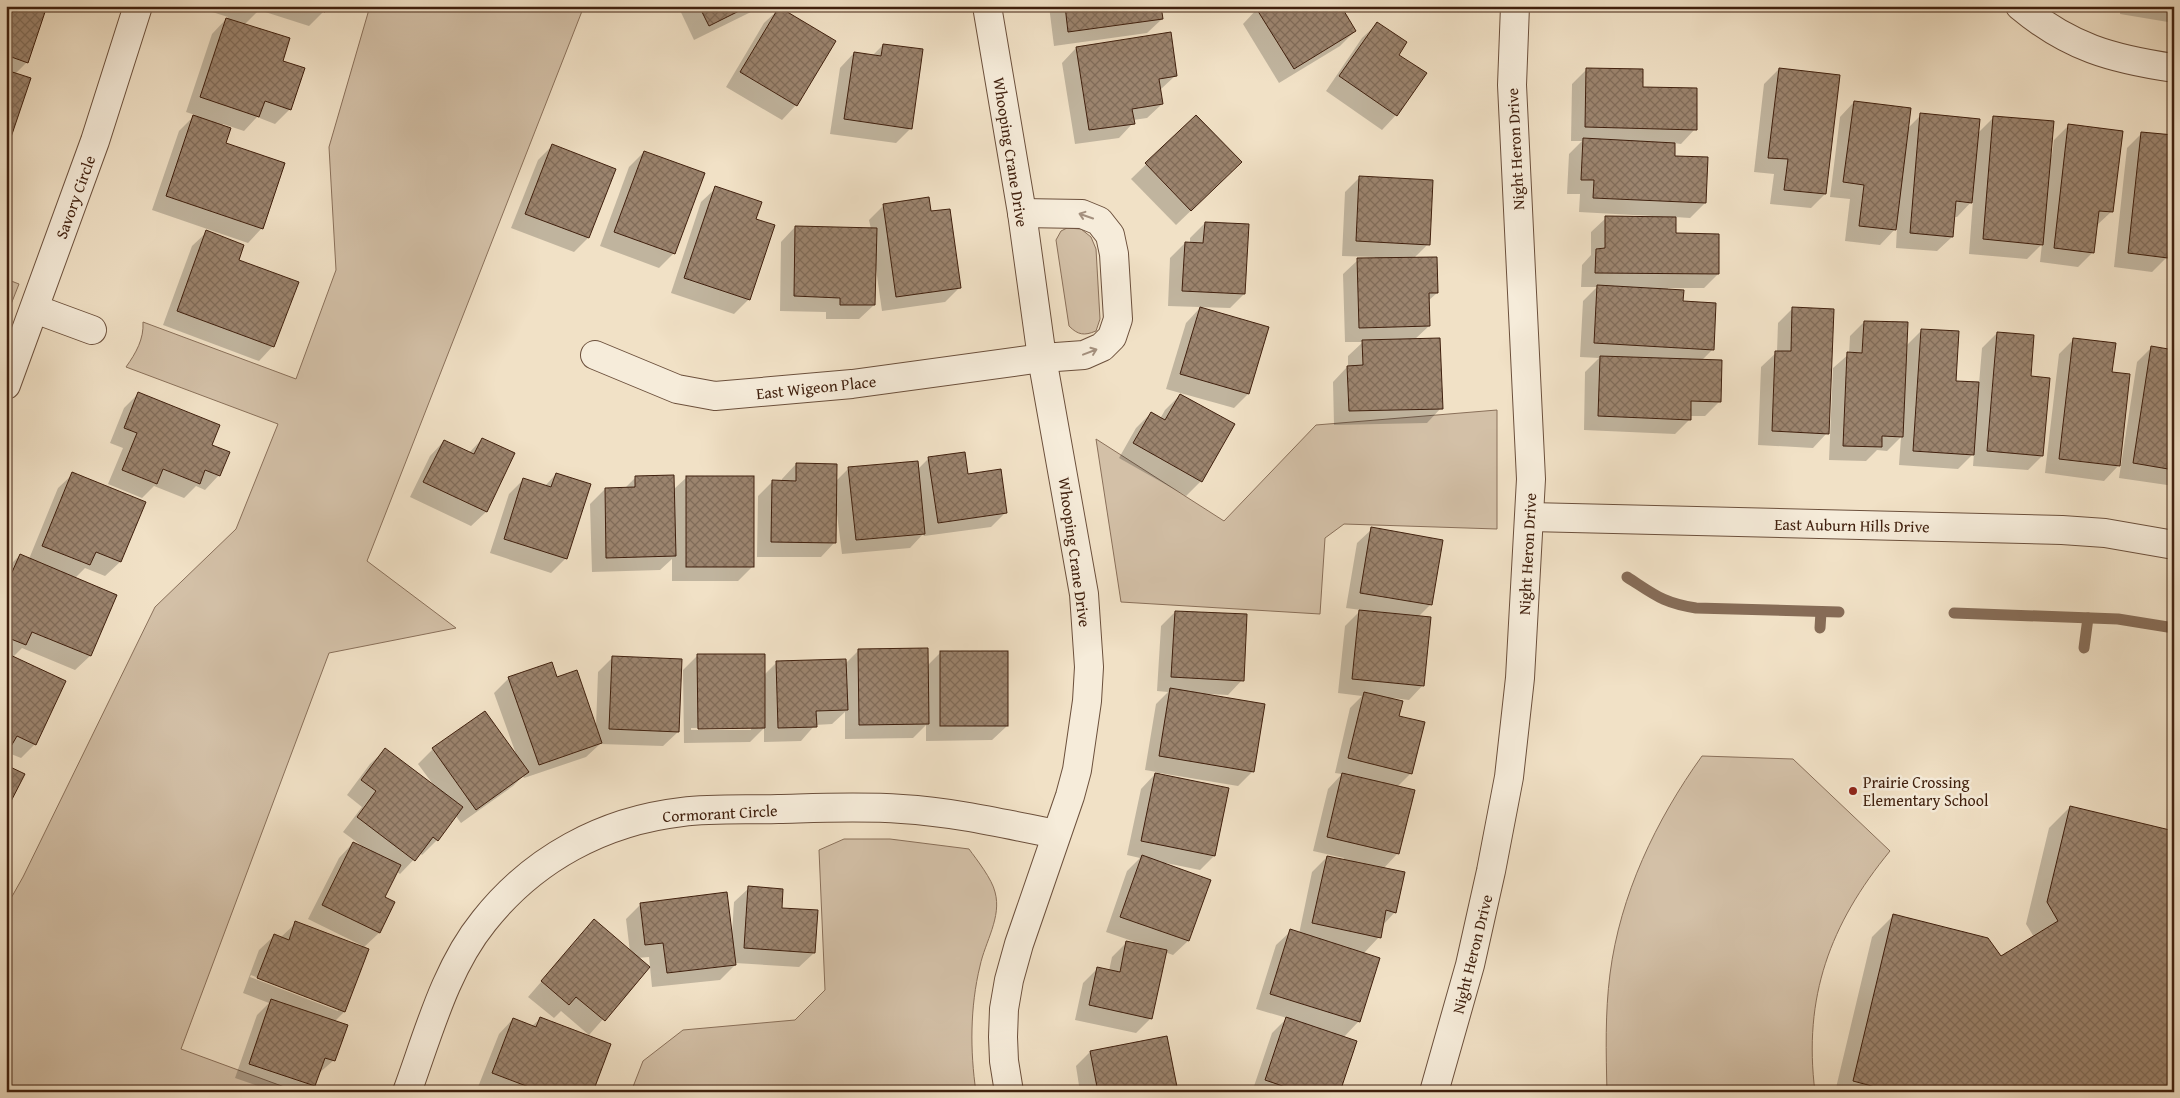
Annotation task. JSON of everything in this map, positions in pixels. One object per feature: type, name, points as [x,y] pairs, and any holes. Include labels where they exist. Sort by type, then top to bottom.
[{"type":"street","name":"Savory Circle","points":[[6,385],[95,141],[138,6]]},
{"type":"street","name":"Whooping Crane Drive","points":[[987,6],[1022,213],[1042,358],[1084,594],[1089,667],[1087,701],[1077,770],[1019,944],[1009,980],[1003,1037],[1004,1061],[1009,1092]]},
{"type":"street","name":"Night Heron Drive","points":[[1434,1092],[1451,1036],[1481,920],[1508,786],[1520,678],[1531,478],[1512,85],[1515,6]]},
{"type":"street","points":[[2020,6],[2060,35],[2102,54],[2174,68]]},
{"type":"street","name":"East Wigeon Place","points":[[595,355],[678,389],[715,396],[852,384],[1042,358],[1084,355],[1102,347],[1112,337],[1118,319],[1114,254],[1110,235],[1099,221],[1082,214],[1022,213]]},
{"type":"street","points":[[35,309],[92,330]]},
{"type":"street","name":"East Auburn Hills Drive","points":[[1530,517],[2062,530],[2105,534],[2174,545]]},
{"type":"street","name":"Cormorant Circle","points":[[406,1092],[455,968],[482,922],[499,902],[535,870],[556,855],[604,830],[629,822],[684,812],[869,807],[964,816],[1056,834]]},
{"type":"shaded area","points":[[370,6],[584,6],[367,561],[456,628],[329,653],[181,1049],[298,1092],[168,1092],[160,1089],[158,1092],[6,1092],[6,907],[23,877],[155,607],[236,529],[278,424],[126,367],[139,346],[143,322],[296,379],[336,270],[329,147]]},
{"type":"shaded area","points":[[1067,228],[1081,229],[1091,237],[1096,249],[1100,319],[1096,331],[1088,334],[1078,333],[1069,326],[1056,240],[1061,231]]},
{"type":"shaded area","points":[[6,279],[19,284],[6,317]]},
{"type":"shaded area","points":[[1497,410],[1497,529],[1344,524],[1325,538],[1320,614],[1121,602],[1096,439],[1224,521],[1316,425]]},
{"type":"shaded area","points":[[1702,756],[1793,759],[1890,851],[1869,878],[1851,906],[1837,934],[1826,963],[1818,993],[1813,1025],[1812,1057],[1815,1092],[1607,1092],[1606,1033],[1608,989],[1622,916],[1642,859],[1655,832]]},
{"type":"shaded area","points":[[844,839],[890,839],[969,849],[991,881],[997,901],[995,920],[982,957],[974,997],[972,1045],[976,1092],[631,1092],[643,1061],[683,1030],[795,1020],[825,990],[819,850]]},
{"type":"building","points":[[6,6],[47,6],[28,63],[6,55]]},
{"type":"building","points":[[307,6],[327,6],[325,12]]},
{"type":"building","points":[[699,6],[749,6],[709,26]]},
{"type":"building","points":[[1065,6],[1161,6],[1163,19],[1068,32]]},
{"type":"building","points":[[1260,6],[1341,6],[1356,31],[1294,69],[1256,8]]},
{"type":"building","points":[[779,7],[836,41],[797,106],[740,72]]},
{"type":"building","points":[[226,18],[290,38],[283,61],[305,68],[291,110],[265,101],[259,117],[200,97]]},
{"type":"building","points":[[1377,22],[1407,42],[1399,55],[1427,73],[1397,116],[1339,76]]},
{"type":"building","points":[[1171,32],[1177,76],[1159,79],[1163,104],[1132,109],[1135,124],[1089,130],[1076,47]]},
{"type":"building","points":[[883,44],[923,49],[912,129],[844,119],[854,52],[881,56]]},
{"type":"building","points":[[1586,68],[1643,69],[1643,87],[1697,88],[1697,130],[1585,127]]},
{"type":"building","points":[[1779,68],[1840,75],[1826,194],[1784,190],[1788,159],[1768,158]]},
{"type":"building","points":[[6,70],[31,78],[6,152]]},
{"type":"building","points":[[1854,101],[1911,108],[1896,230],[1859,226],[1864,185],[1843,182]]},
{"type":"building","points":[[1920,113],[1980,119],[1972,203],[1956,201],[1953,237],[1910,233]]},
{"type":"building","points":[[193,115],[231,128],[226,143],[285,163],[263,229],[166,196]]},
{"type":"building","points":[[1196,115],[1242,162],[1191,211],[1145,163]]},
{"type":"building","points":[[1993,116],[2054,121],[2043,245],[1983,239]]},
{"type":"building","points":[[2068,124],[2123,131],[2113,212],[2099,211],[2094,253],[2054,248]]},
{"type":"building","points":[[2141,132],[2174,135],[2174,204],[2168,258],[2128,253]]},
{"type":"building","points":[[1583,138],[1675,143],[1675,156],[1708,157],[1706,203],[1593,198],[1594,180],[1581,180]]},
{"type":"building","points":[[552,144],[616,169],[589,238],[525,214]]},
{"type":"building","points":[[644,151],[705,173],[675,254],[614,232]]},
{"type":"building","points":[[1359,176],[1433,180],[1430,245],[1356,241]]},
{"type":"building","points":[[715,186],[762,202],[756,219],[775,225],[750,300],[684,278]]},
{"type":"building","points":[[929,197],[931,211],[950,209],[961,288],[896,297],[883,204]]},
{"type":"building","points":[[1605,216],[1676,217],[1676,233],[1719,234],[1719,274],[1595,273],[1596,249],[1605,248]]},
{"type":"building","points":[[1205,222],[1249,224],[1245,294],[1182,291],[1185,242],[1203,243]]},
{"type":"building","points":[[795,226],[877,228],[875,305],[840,305],[840,298],[794,296]]},
{"type":"building","points":[[206,230],[244,245],[239,260],[299,282],[274,347],[177,311]]},
{"type":"building","points":[[1437,257],[1438,293],[1429,293],[1430,326],[1359,328],[1357,258]]},
{"type":"building","points":[[1597,285],[1684,290],[1683,301],[1716,303],[1714,350],[1594,343]]},
{"type":"building","points":[[1200,307],[1269,327],[1249,394],[1180,374]]},
{"type":"building","points":[[1792,307],[1834,309],[1829,434],[1772,431],[1775,351],[1791,351]]},
{"type":"building","points":[[1864,321],[1908,322],[1903,437],[1882,436],[1882,447],[1843,446],[1847,352],[1862,353]]},
{"type":"building","points":[[1921,329],[1959,331],[1956,381],[1979,382],[1974,455],[1913,451]]},
{"type":"building","points":[[1997,332],[2034,335],[2031,376],[2050,378],[2043,456],[1987,451]]},
{"type":"building","points":[[1440,338],[1443,409],[1349,411],[1347,366],[1363,365],[1362,340]]},
{"type":"building","points":[[2073,338],[2116,343],[2112,372],[2130,374],[2120,466],[2059,459]]},
{"type":"building","points":[[2151,346],[2174,350],[2174,470],[2133,463]]},
{"type":"building","points":[[1600,356],[1722,360],[1721,402],[1691,401],[1691,420],[1598,416]]},
{"type":"building","points":[[138,392],[220,425],[212,445],[230,452],[220,476],[205,470],[200,484],[163,469],[157,484],[122,470],[137,433],[124,428]]},
{"type":"building","points":[[1180,394],[1235,424],[1202,482],[1133,443],[1151,412],[1165,420]]},
{"type":"building","points":[[482,438],[515,453],[487,512],[423,482],[444,440],[474,454]]},
{"type":"building","points":[[965,452],[968,474],[1001,469],[1007,513],[938,523],[928,457]]},
{"type":"building","points":[[918,461],[925,534],[856,540],[848,467]]},
{"type":"building","points":[[796,463],[837,464],[836,543],[771,542],[772,480],[796,481]]},
{"type":"building","points":[[72,472],[146,502],[121,562],[96,552],[90,565],[42,546]]},
{"type":"building","points":[[556,473],[591,484],[567,559],[504,539],[523,478],[551,487]]},
{"type":"building","points":[[674,475],[676,556],[606,558],[605,488],[635,487],[635,476]]},
{"type":"building","points":[[686,476],[754,476],[754,567],[686,567]]},
{"type":"building","points":[[1371,527],[1443,540],[1432,605],[1360,593]]},
{"type":"building","points":[[20,554],[117,595],[91,656],[32,632],[26,645],[6,637],[6,586]]},
{"type":"building","points":[[1359,610],[1431,617],[1424,686],[1352,679]]},
{"type":"building","points":[[1175,611],[1247,614],[1244,681],[1171,677]]},
{"type":"building","points":[[928,648],[929,724],[859,725],[858,649]]},
{"type":"building","points":[[940,651],[1008,651],[1008,726],[940,726]]},
{"type":"building","points":[[6,653],[66,681],[36,745],[17,736],[10,748],[6,746]]},
{"type":"building","points":[[697,654],[765,654],[765,728],[698,729]]},
{"type":"building","points":[[612,656],[682,659],[679,732],[609,729]]},
{"type":"building","points":[[846,659],[848,710],[816,711],[817,727],[778,728],[776,661]]},
{"type":"building","points":[[552,662],[557,677],[577,670],[602,743],[539,765],[508,677]]},
{"type":"building","points":[[1170,688],[1265,704],[1254,772],[1159,756]]},
{"type":"building","points":[[1364,692],[1403,701],[1399,716],[1425,722],[1412,774],[1348,758]]},
{"type":"building","points":[[485,711],[529,772],[476,810],[432,748]]},
{"type":"building","points":[[385,748],[463,807],[438,841],[433,837],[415,861],[357,817],[376,791],[361,780]]},
{"type":"building","points":[[6,765],[25,774],[6,811]]},
{"type":"building","points":[[1155,773],[1229,788],[1215,856],[1141,841]]},
{"type":"building","points":[[1342,773],[1415,790],[1399,854],[1327,837]]},
{"type":"building","points":[[2070,806],[2174,831],[2174,1092],[1894,1092],[1853,1081],[1893,914],[1988,938],[2001,956],[2058,921],[2047,902]]},
{"type":"building","points":[[353,842],[401,865],[385,897],[395,902],[380,933],[322,905]]},
{"type":"building","points":[[1142,855],[1211,880],[1189,941],[1120,917]]},
{"type":"building","points":[[1327,856],[1405,872],[1396,913],[1386,910],[1381,938],[1312,923]]},
{"type":"building","points":[[748,886],[783,889],[782,908],[818,910],[815,953],[744,948]]},
{"type":"building","points":[[727,892],[736,965],[667,973],[663,943],[645,945],[640,903]]},
{"type":"building","points":[[594,919],[650,967],[605,1021],[576,997],[569,1005],[541,981]]},
{"type":"building","points":[[295,921],[369,949],[345,1012],[257,978],[274,934],[289,940]]},
{"type":"building","points":[[1290,929],[1380,958],[1360,1022],[1270,994]]},
{"type":"building","points":[[1126,941],[1167,950],[1152,1019],[1089,1005],[1097,967],[1120,972]]},
{"type":"building","points":[[271,999],[348,1025],[335,1061],[325,1058],[315,1086],[249,1064]]},
{"type":"building","points":[[540,1017],[611,1044],[593,1092],[542,1092],[492,1073],[513,1018],[536,1027]]},
{"type":"building","points":[[1286,1017],[1357,1041],[1340,1092],[1300,1092],[1265,1080]]},
{"type":"building","points":[[1167,1036],[1178,1092],[1098,1092],[1090,1051]]},
{"type":"waterway","points":[[1627,577],[1667,601],[1696,608],[1839,612]]},
{"type":"waterway","points":[[1820,628],[1821,612]]},
{"type":"waterway","points":[[1954,613],[2118,619],[2174,628]]},
{"type":"waterway","points":[[2084,648],[2088,618]]},
{"type":"place","name":"Prairie Crossing Elementary School","points":[[1853,791]]}]
